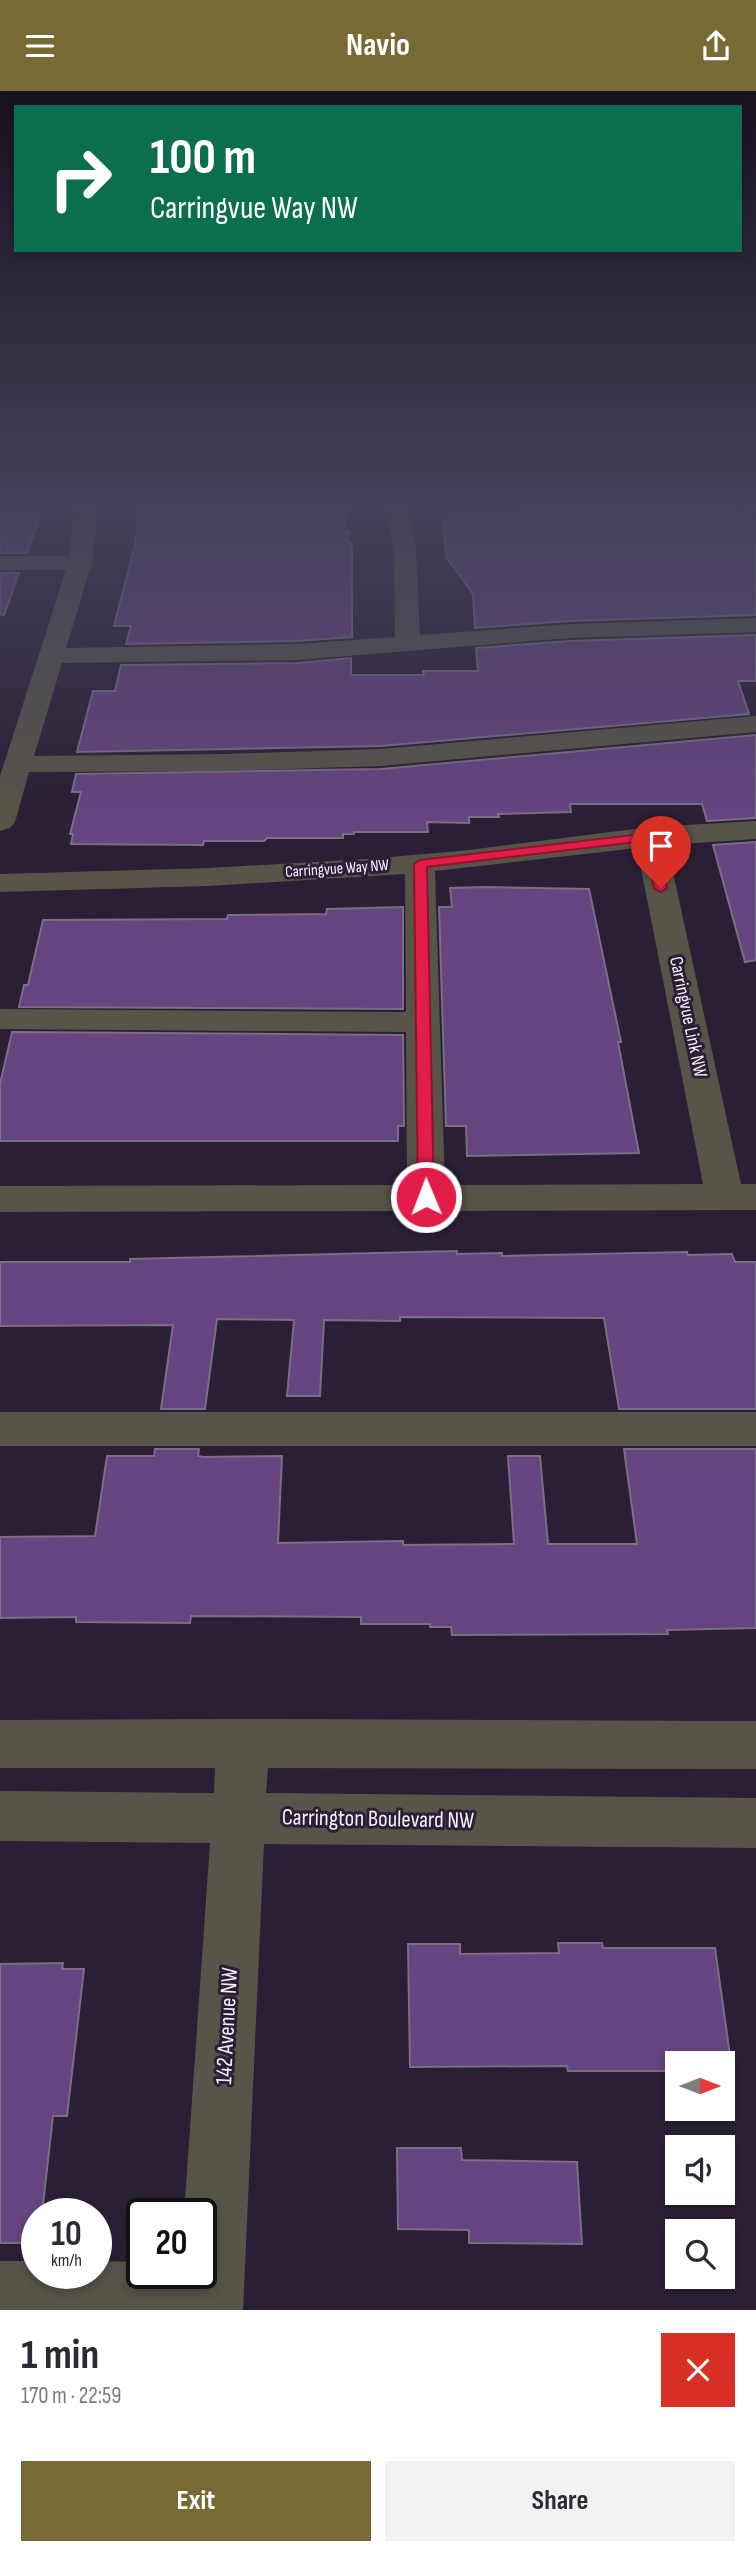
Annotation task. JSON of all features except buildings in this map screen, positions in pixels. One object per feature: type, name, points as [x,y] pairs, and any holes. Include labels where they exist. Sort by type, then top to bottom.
[{"type":"street","points":[[0,822],[67,608]]},
{"type":"street","points":[[407,608],[408,642]]},
{"type":"street","points":[[52,656],[241,654],[608,629],[756,625]]},
{"type":"street","points":[[18,764],[349,759],[435,754],[669,729],[756,724]]},
{"type":"street","name":"Carringvue Way NW","points":[[0,883],[159,880],[420,864],[650,836],[756,830]]},
{"type":"street","name":"Carringvue Link NW","points":[[650,836],[741,1197]]},
{"type":"street","points":[[420,864],[426,1197]]},
{"type":"street","points":[[0,1019],[423,1022]]},
{"type":"street","points":[[0,1199],[741,1197]]},
{"type":"street","points":[[0,1429],[756,1429]]},
{"type":"street","name":"142 Avenue NW","points":[[211,2302],[243,1743]]},
{"type":"street","points":[[0,1744],[756,1745]]},
{"type":"street","name":"Carrington Boulevard NW","points":[[0,1816],[756,1823]]},
{"type":"street","points":[[0,2293],[211,2302]]},
{"type":"route","points":[[426,1197],[420,864],[650,836],[661,888]]}]
